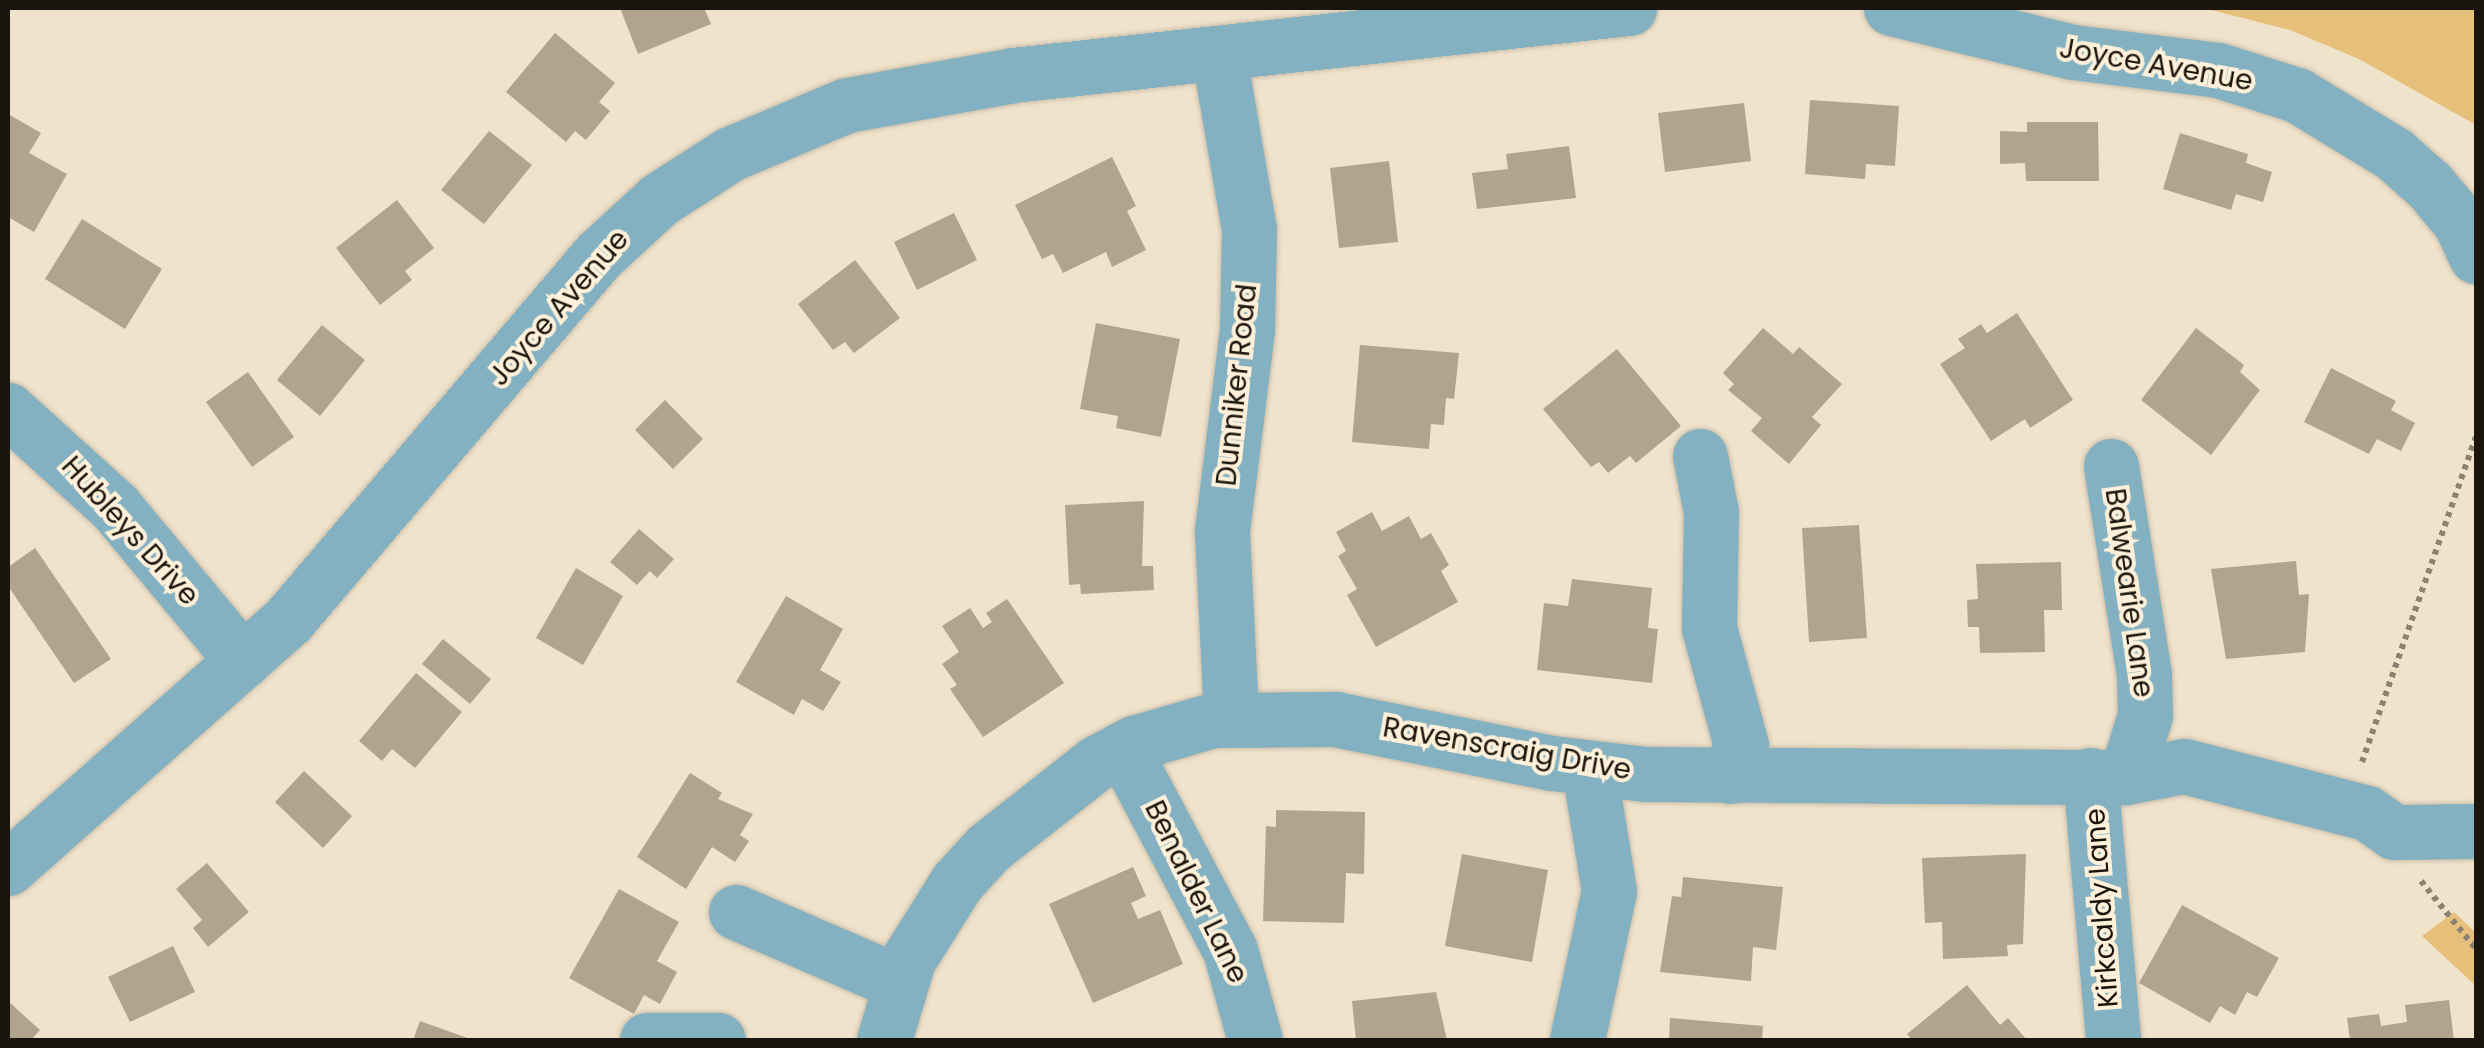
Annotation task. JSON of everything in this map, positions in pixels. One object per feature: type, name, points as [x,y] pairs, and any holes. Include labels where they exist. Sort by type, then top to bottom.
[{"type":"street","name":"Joyce Avenue","points":[[8,868],[244,661],[362,538],[599,255],[660,199],[730,154],[847,105],[1013,76],[1629,8]]},
{"type":"street","name":"Joyce Avenue","points":[[1890,8],[2072,52],[2218,70],[2297,96],[2394,154],[2430,186],[2460,222],[2476,257]]},
{"type":"street","name":"Dunniker Road","points":[[1219,56],[1249,230],[1248,330],[1222,532],[1230,718]]},
{"type":"street","name":"Hubleys Drive","points":[[8,410],[114,507],[244,661]]},
{"type":"street","points":[[1700,456],[1711,512],[1708,628],[1741,746],[1730,776]]},
{"type":"street","name":"Balwearie Lane","points":[[2108,776],[2145,715],[2144,674],[2111,466]]},
{"type":"street","name":"Ravenscraig Drive","points":[[884,1040],[900,983],[931,919],[988,848],[1058,788],[1123,749],[1173,729],[1230,718],[1336,718],[1589,769],[1730,776],[2108,776],[2184,766],[2218,770],[2380,822],[2476,831]]},
{"type":"street","name":"Benalder Lane","points":[[1123,749],[1230,950],[1255,1040]]},
{"type":"street","points":[[1577,1040],[1609,891],[1589,769]]},
{"type":"street","name":"Kirkcaldy Lane","points":[[2108,776],[2113,1040]]},
{"type":"street","points":[[736,912],[900,983]]},
{"type":"street","points":[[647,1040],[718,1040]]},
{"type":"path","points":[[2476,437],[2361,752],[2380,822],[2432,901],[2476,949]]},
{"type":"shaded area","points":[[2203,8],[2476,8],[2476,125],[2359,59],[2290,30]]},
{"type":"shaded area","points":[[2454,912],[2476,933],[2476,986],[2422,936]]},
{"type":"building","points":[[620,8],[704,8],[711,24],[638,54]]},
{"type":"building","points":[[555,33],[615,83],[599,102],[610,111],[586,140],[575,131],[566,142],[506,92]]},
{"type":"building","points":[[1810,100],[1899,106],[1895,166],[1866,164],[1865,179],[1805,174]]},
{"type":"building","points":[[1744,103],[1751,161],[1665,172],[1658,113]]},
{"type":"building","points":[[8,114],[41,133],[29,153],[67,174],[34,232],[8,217]]},
{"type":"building","points":[[2027,122],[2098,122],[2099,181],[2026,181],[2025,163],[2000,164],[2000,131],[2027,132]]},
{"type":"building","points":[[489,131],[532,165],[484,224],[441,190]]},
{"type":"building","points":[[2180,133],[2248,154],[2246,163],[2272,172],[2263,202],[2236,194],[2231,210],[2163,189]]},
{"type":"building","points":[[1569,146],[1576,198],[1477,209],[1472,173],[1508,169],[1506,154]]},
{"type":"building","points":[[1112,157],[1136,206],[1127,211],[1146,250],[1112,267],[1106,252],[1063,273],[1053,254],[1042,259],[1015,205]]},
{"type":"building","points":[[1389,161],[1398,242],[1339,248],[1330,168]]},
{"type":"building","points":[[397,200],[434,248],[405,271],[412,280],[380,305],[336,248]]},
{"type":"building","points":[[954,213],[977,260],[917,290],[894,242]]},
{"type":"building","points":[[82,219],[162,269],[125,329],[45,279]]},
{"type":"building","points":[[855,260],[900,318],[854,353],[845,342],[833,350],[798,304]]},
{"type":"building","points":[[2017,313],[2073,400],[2030,428],[2025,419],[1991,441],[1940,364],[1965,348],[1958,339],[1981,324],[1987,333]]},
{"type":"building","points":[[1096,323],[1180,339],[1161,437],[1116,428],[1118,416],[1080,409]]},
{"type":"building","points":[[322,325],[365,360],[320,416],[277,380]]},
{"type":"building","points":[[1763,328],[1793,354],[1799,347],[1842,384],[1812,417],[1821,425],[1789,464],[1751,431],[1762,418],[1728,390],[1734,384],[1723,373]]},
{"type":"building","points":[[2196,328],[2244,365],[2240,372],[2260,390],[2211,455],[2141,400]]},
{"type":"building","points":[[1360,345],[1459,353],[1454,399],[1446,398],[1444,425],[1431,424],[1429,449],[1352,442]]},
{"type":"building","points":[[1617,349],[1681,426],[1636,463],[1630,456],[1608,473],[1599,462],[1591,467],[1543,409]]},
{"type":"building","points":[[2331,368],[2396,401],[2391,410],[2415,423],[2401,451],[2377,439],[2369,454],[2304,422]]},
{"type":"building","points":[[248,372],[294,437],[252,467],[206,402]]},
{"type":"building","points":[[665,400],[703,439],[673,469],[635,430]]},
{"type":"building","points":[[1144,501],[1142,566],[1153,566],[1154,590],[1081,594],[1080,584],[1069,585],[1065,505]]},
{"type":"building","points":[[1372,512],[1382,531],[1409,516],[1421,539],[1431,533],[1449,565],[1441,571],[1458,602],[1376,647],[1347,595],[1357,589],[1338,556],[1346,551],[1336,532]]},
{"type":"building","points":[[1859,525],[1867,638],[1809,642],[1802,528]]},
{"type":"building","points":[[639,529],[674,559],[657,578],[650,571],[637,585],[610,562]]},
{"type":"building","points":[[35,548],[111,659],[74,683],[8,586],[8,567]]},
{"type":"building","points":[[2296,561],[2299,595],[2309,594],[2305,652],[2226,659],[2211,569]]},
{"type":"building","points":[[2061,562],[2062,610],[2044,610],[2045,652],[1980,653],[1979,627],[1968,627],[1967,600],[1978,599],[1976,564]]},
{"type":"building","points":[[576,568],[623,596],[583,665],[536,638]]},
{"type":"building","points":[[1572,579],[1652,588],[1648,628],[1658,629],[1652,683],[1537,670],[1544,603],[1568,606]]},
{"type":"building","points":[[786,596],[843,629],[820,670],[841,682],[823,711],[802,699],[794,715],[736,682]]},
{"type":"building","points":[[1007,599],[1064,683],[983,737],[950,689],[957,685],[942,664],[959,652],[942,626],[970,608],[983,628],[992,622],[986,613]]},
{"type":"building","points":[[443,639],[491,679],[470,704],[422,664]]},
{"type":"building","points":[[416,673],[462,712],[415,768],[392,749],[382,761],[359,741]]},
{"type":"building","points":[[304,771],[352,816],[323,848],[275,802]]},
{"type":"building","points":[[690,773],[722,793],[718,799],[753,814],[740,835],[749,841],[735,862],[712,847],[686,889],[637,857]]},
{"type":"building","points":[[1276,810],[1365,812],[1364,874],[1346,873],[1344,923],[1263,921],[1266,826],[1276,827]]},
{"type":"building","points":[[1462,854],[1548,870],[1532,962],[1445,946]]},
{"type":"building","points":[[2026,854],[2023,944],[2007,945],[2008,956],[1943,959],[1942,922],[1925,923],[1922,858]]},
{"type":"building","points":[[207,863],[249,912],[208,947],[193,928],[202,920],[176,889]]},
{"type":"building","points":[[1133,867],[1146,896],[1131,903],[1138,919],[1160,910],[1183,964],[1093,1003],[1049,904]]},
{"type":"building","points":[[1683,877],[1783,887],[1776,950],[1753,947],[1751,981],[1660,972],[1672,896],[1681,897]]},
{"type":"building","points":[[619,889],[679,922],[657,961],[677,972],[660,1004],[644,995],[634,1014],[569,978]]},
{"type":"building","points":[[2182,905],[2279,958],[2257,997],[2247,992],[2235,1015],[2220,1006],[2210,1023],[2139,983]]},
{"type":"building","points":[[173,946],[195,992],[130,1022],[108,977]]},
{"type":"building","points":[[1967,985],[2000,1025],[2008,1018],[2027,1040],[1912,1040],[1907,1034]]},
{"type":"building","points":[[1436,992],[1447,1040],[1356,1040],[1352,1001]]},
{"type":"building","points":[[2449,1000],[2454,1040],[2350,1040],[2347,1018],[2379,1014],[2381,1026],[2407,1022],[2405,1005]]},
{"type":"building","points":[[8,1001],[40,1030],[31,1040],[8,1040]]},
{"type":"building","points":[[1670,1018],[1763,1026],[1762,1040],[1669,1040]]},
{"type":"building","points":[[420,1021],[473,1040],[413,1040]]}]
